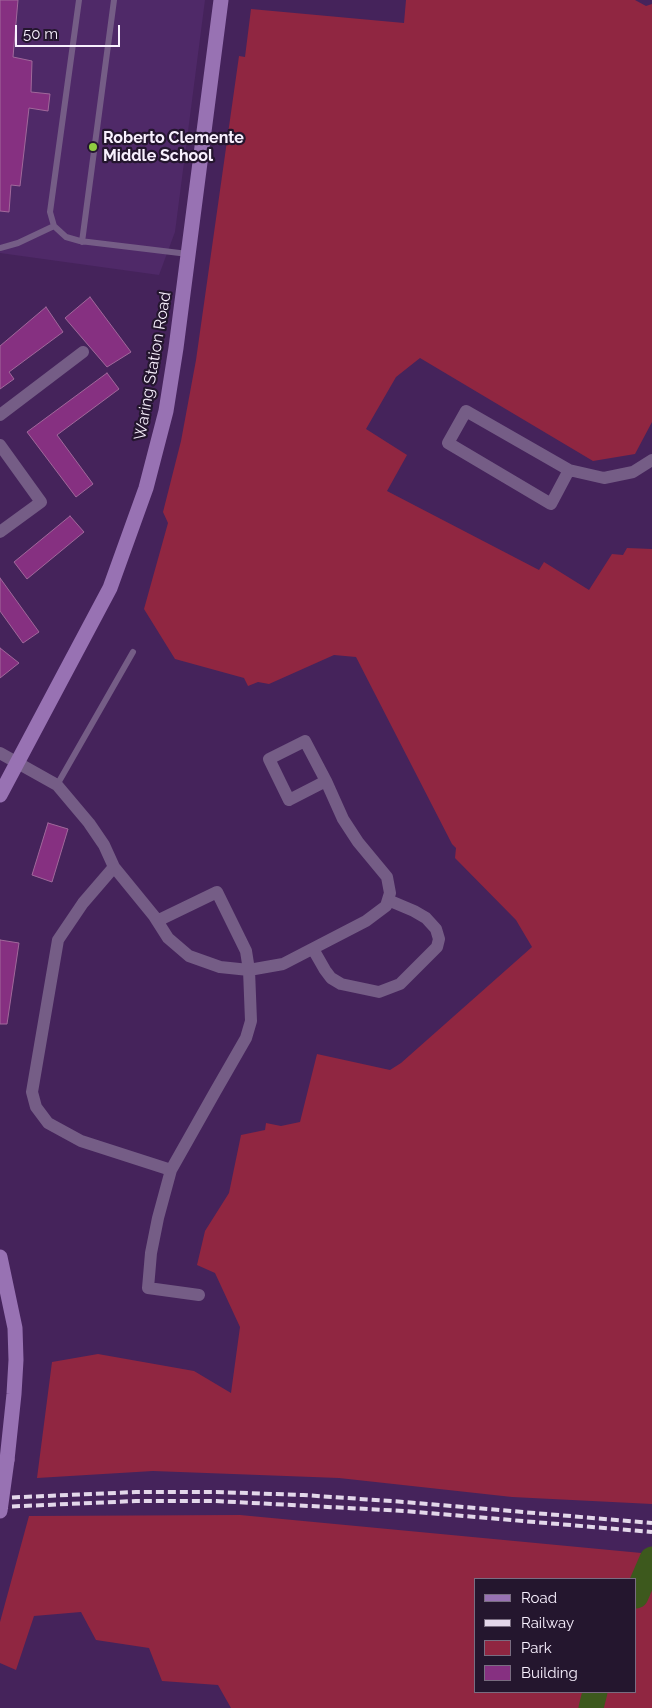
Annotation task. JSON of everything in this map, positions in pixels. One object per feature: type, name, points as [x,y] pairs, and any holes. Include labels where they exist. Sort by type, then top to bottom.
[{"type":"street","name":"Waring Station Road","points":[[0,795],[110,588],[146,488],[166,411],[176,348],[221,0]]},
{"type":"street","points":[[0,415],[83,352]]},
{"type":"street","points":[[569,470],[551,504],[448,443],[466,411],[569,470],[604,478],[633,472],[652,460]]},
{"type":"street","points":[[0,445],[41,502],[0,532]]},
{"type":"street","points":[[0,753],[57,784],[89,823],[104,845],[114,867],[157,921],[168,938],[189,956],[220,967],[249,970],[284,964],[366,921],[386,906],[390,892],[387,878],[358,842],[343,819],[326,781],[305,741],[269,759],[289,800],[326,781]]},
{"type":"street","points":[[114,867],[83,903],[58,940],[32,1092],[36,1107],[48,1122],[64,1132],[81,1141],[171,1170]]},
{"type":"street","points":[[157,921],[217,892],[246,951],[249,970],[251,1021],[246,1038],[171,1170],[151,1253],[148,1288],[199,1295]]},
{"type":"street","points":[[313,949],[331,978],[341,984],[379,992],[400,984],[437,947],[439,939],[436,929],[426,918],[414,910],[388,900]]},
{"type":"street","points":[[0,1257],[6,1309],[15,1328],[16,1360],[8,1460],[0,1511]]},
{"type":"lane","points":[[78,0],[50,212],[54,226],[66,237],[82,242],[188,254]]},
{"type":"lane","points":[[82,242],[114,0]]},
{"type":"lane","points":[[0,248],[18,243],[54,226]]},
{"type":"lane","points":[[57,784],[133,652]]},
{"type":"shaded area","name":"Roberto Clemente Middle School","points":[[0,0],[205,0],[175,232],[159,275],[0,253]]},
{"type":"green space","points":[[406,0],[635,0],[646,6],[652,4],[652,422],[635,454],[593,461],[420,358],[396,377],[366,429],[407,455],[387,491],[539,570],[544,562],[589,590],[612,554],[623,555],[627,548],[652,549],[652,1504],[512,1497],[339,1478],[153,1471],[37,1478],[52,1362],[98,1354],[194,1371],[231,1393],[240,1327],[215,1273],[197,1265],[205,1231],[229,1193],[241,1135],[265,1130],[266,1123],[281,1126],[300,1122],[317,1054],[390,1070],[401,1063],[532,947],[516,920],[455,858],[456,848],[452,844],[356,657],[334,655],[269,684],[258,682],[248,686],[244,678],[175,659],[144,609],[168,523],[163,512],[181,441],[196,360],[239,56],[245,57],[251,9],[404,23]]},
{"type":"green space","points":[[240,1515],[652,1554],[652,1708],[231,1708],[218,1685],[162,1681],[149,1648],[96,1640],[81,1612],[34,1616],[16,1670],[0,1663],[0,1622],[29,1516]]},
{"type":"building","points":[[0,0],[18,0],[13,57],[32,61],[31,92],[50,94],[48,111],[29,108],[20,186],[11,185],[9,212],[0,211]]},
{"type":"building","points":[[90,297],[131,352],[107,367],[65,318]]},
{"type":"building","points":[[46,307],[63,332],[9,372],[14,379],[0,389],[0,346]]},
{"type":"building","points":[[107,373],[119,389],[57,435],[93,484],[76,497],[27,432]]},
{"type":"building","points":[[70,516],[84,532],[27,579],[14,562]]},
{"type":"building","points":[[0,578],[39,632],[23,643],[0,611]]},
{"type":"building","points":[[0,648],[19,663],[0,678]]},
{"type":"building","points":[[48,823],[68,829],[52,882],[32,875]]},
{"type":"building","points":[[0,940],[19,943],[7,1024],[0,1024]]},
{"type":"waterway","points":[[637,1594],[652,1559]]},
{"type":"waterway","points":[[591,1708],[595,1693]]},
{"type":"railway","points":[[0,1498],[136,1492],[303,1495],[652,1523]]},
{"type":"railway","points":[[0,1507],[136,1501],[215,1501],[405,1511],[652,1532]]},
{"type":"place","name":"Roberto Clemente Middle School","points":[[93,147]]}]
